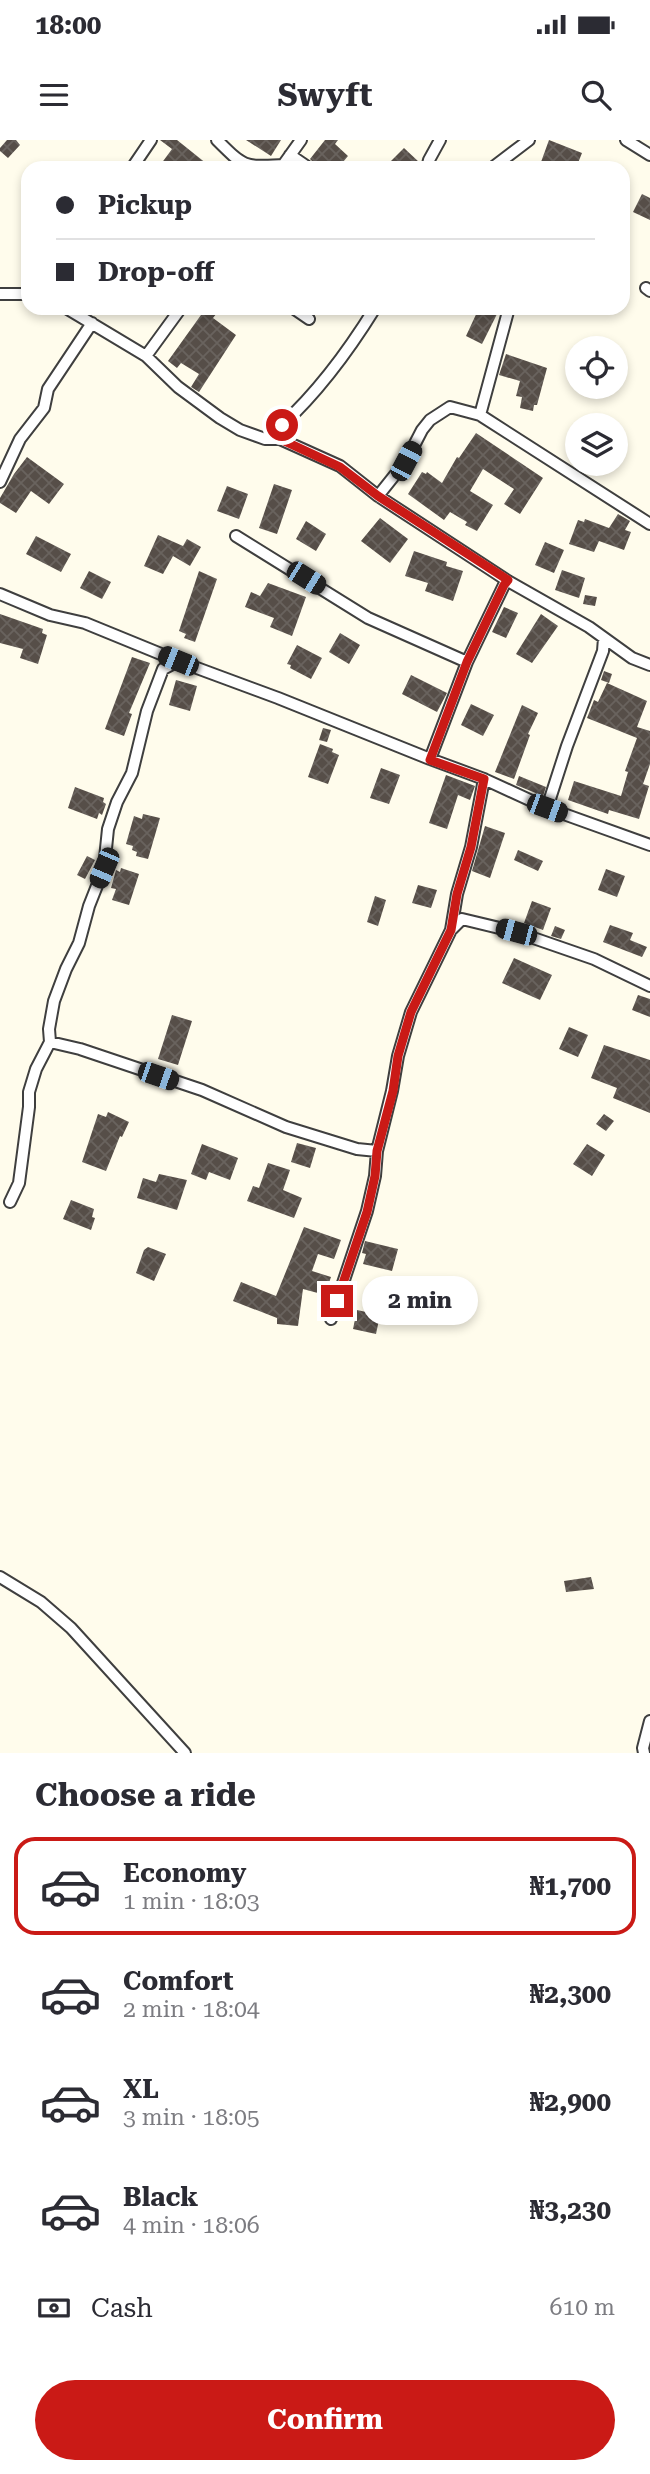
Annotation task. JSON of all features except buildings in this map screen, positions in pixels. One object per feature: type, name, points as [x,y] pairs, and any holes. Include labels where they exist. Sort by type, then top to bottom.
[{"type":"street","points":[[137,161],[151,140]]},
{"type":"street","points":[[217,140],[238,161]]},
{"type":"street","points":[[286,161],[301,140]]},
{"type":"street","points":[[429,161],[440,140]]},
{"type":"street","points":[[501,161],[529,140]]},
{"type":"street","points":[[626,140],[650,155]]},
{"type":"street","points":[[290,155],[299,161]]},
{"type":"street","points":[[0,294],[21,294]]},
{"type":"street","points":[[78,315],[146,356],[178,387],[220,418],[240,430],[265,439],[280,439],[340,467],[378,496],[508,580],[589,627],[632,658],[650,666]]},
{"type":"street","points":[[146,356],[176,315]]},
{"type":"street","points":[[302,315],[309,320]]},
{"type":"street","points":[[280,439],[282,425],[326,378],[370,315]]},
{"type":"street","points":[[481,415],[507,315]]},
{"type":"street","points":[[0,482],[20,439],[44,408],[48,389],[92,323]]},
{"type":"street","points":[[378,496],[406,461],[430,420],[450,407],[481,415],[650,524]]},
{"type":"street","points":[[236,536],[368,618],[467,662]]},
{"type":"street","points":[[430,760],[467,662],[508,580]]},
{"type":"street","points":[[0,594],[50,615],[85,623],[484,779],[547,808],[650,845]]},
{"type":"street","points":[[547,808],[566,746],[603,651],[604,638]]},
{"type":"street","points":[[10,1202],[19,1183],[29,1092],[36,1069],[50,1042],[49,1028],[54,1002],[79,943],[89,906],[104,868],[108,829],[117,802],[132,773],[147,711],[163,669],[178,661]]},
{"type":"street","points":[[331,1319],[367,1212],[377,1151],[393,1091],[398,1056],[411,1012],[451,930],[484,779]]},
{"type":"street","points":[[451,930],[462,919],[516,932],[594,959],[650,986]]},
{"type":"street","points":[[50,1042],[80,1049],[202,1090],[286,1127],[357,1149],[377,1151]]},
{"type":"street","points":[[0,1577],[41,1602],[71,1628],[185,1753]]},
{"type":"street","points":[[644,1753],[650,1721]]},
{"type":"route","points":[[282,425],[280,439],[340,467],[378,496],[508,580],[467,662],[430,760],[484,779],[451,930],[411,1012],[398,1056],[393,1091],[377,1151],[367,1212],[337,1301]]}]
